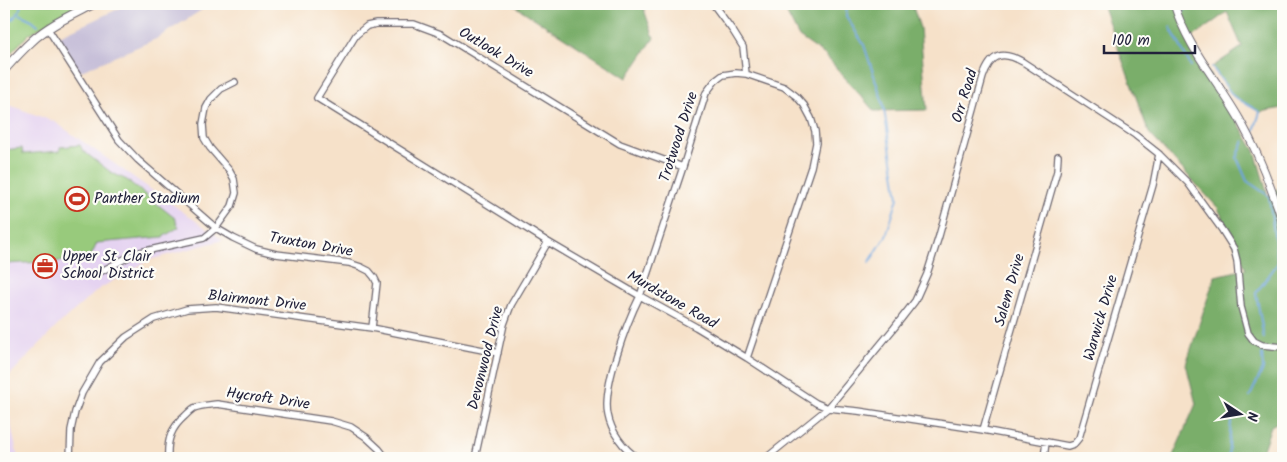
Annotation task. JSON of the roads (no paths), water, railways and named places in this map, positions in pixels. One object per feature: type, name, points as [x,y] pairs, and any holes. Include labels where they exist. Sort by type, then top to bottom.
[{"type":"main road","points":[[4,70],[31,41],[48,29],[93,4]]},
{"type":"street","points":[[712,4],[743,47],[746,74]]},
{"type":"street","points":[[1174,4],[1189,40],[1240,120],[1265,171],[1282,218],[1283,229]]},
{"type":"street","name":"Outlook Drive","points":[[316,98],[356,35],[366,26],[376,24],[414,24],[441,34],[620,144],[683,167]]},
{"type":"street","name":"Truxton Drive","points":[[48,29],[119,140],[138,160],[216,228],[256,248],[276,254],[349,263],[369,271],[377,283],[372,328]]},
{"type":"street","name":"Orr Road","points":[[766,458],[828,408],[914,301],[927,274],[939,236],[986,68],[991,61],[1002,55],[1016,58],[1135,135],[1159,154],[1188,183],[1234,249],[1237,261],[1241,307],[1248,332],[1254,341],[1262,345],[1283,347]]},
{"type":"street","name":"Trotwood Drive","points":[[638,458],[632,454],[616,435],[608,414],[608,391],[615,363],[633,310],[640,296],[706,93],[715,81],[723,75],[736,73],[746,74],[784,87],[796,96],[804,105],[811,118],[816,143],[811,167],[747,358]]},
{"type":"street","points":[[98,272],[136,253],[204,238],[216,228],[232,206],[236,193],[234,178],[204,138],[203,124],[206,108],[211,99],[221,89],[234,82]]},
{"type":"street","name":"Murdstone Road","points":[[316,98],[548,242],[747,358],[816,403],[828,408],[983,430],[1046,442]]},
{"type":"street","name":"Warwick Drive","points":[[1046,442],[1068,446],[1074,444],[1079,438],[1150,194],[1159,154]]},
{"type":"street","name":"Salem Drive","points":[[983,430],[1058,168],[1058,156]]},
{"type":"street","name":"Devonwood Drive","points":[[475,458],[504,324],[511,305],[548,242]]},
{"type":"street","name":"Blairmont Drive","points":[[70,458],[74,412],[82,393],[100,362],[126,337],[154,319],[187,310],[216,307],[372,328],[498,354]]},
{"type":"street","name":"Hycroft Drive","points":[[168,458],[170,435],[181,419],[193,409],[205,405],[218,404],[331,421],[351,427],[366,437],[386,458]]},
{"type":"street","points":[[1044,458],[1046,442]]},
{"type":"waterway","points":[[4,24],[16,16],[21,4]]},
{"type":"waterway","points":[[845,4],[847,6],[846,16],[864,45],[883,103],[898,198],[886,236],[869,263]]},
{"type":"waterway","points":[[1183,12],[1187,4]]},
{"type":"waterway","points":[[19,14],[38,25]]},
{"type":"waterway","points":[[1170,27],[1191,66]]},
{"type":"waterway","points":[[1212,67],[1233,96],[1260,112],[1254,131]]},
{"type":"waterway","points":[[1244,141],[1237,158],[1247,181],[1269,196],[1278,263],[1256,293],[1264,338]]},
{"type":"waterway","points":[[1250,396],[1263,369],[1262,354]]},
{"type":"waterway","points":[[1228,458],[1232,410]]},
{"type":"place","name":"Panther Stadium","points":[[77,199]]},
{"type":"place","name":"Upper St Clair School District","points":[[45,266]]}]
